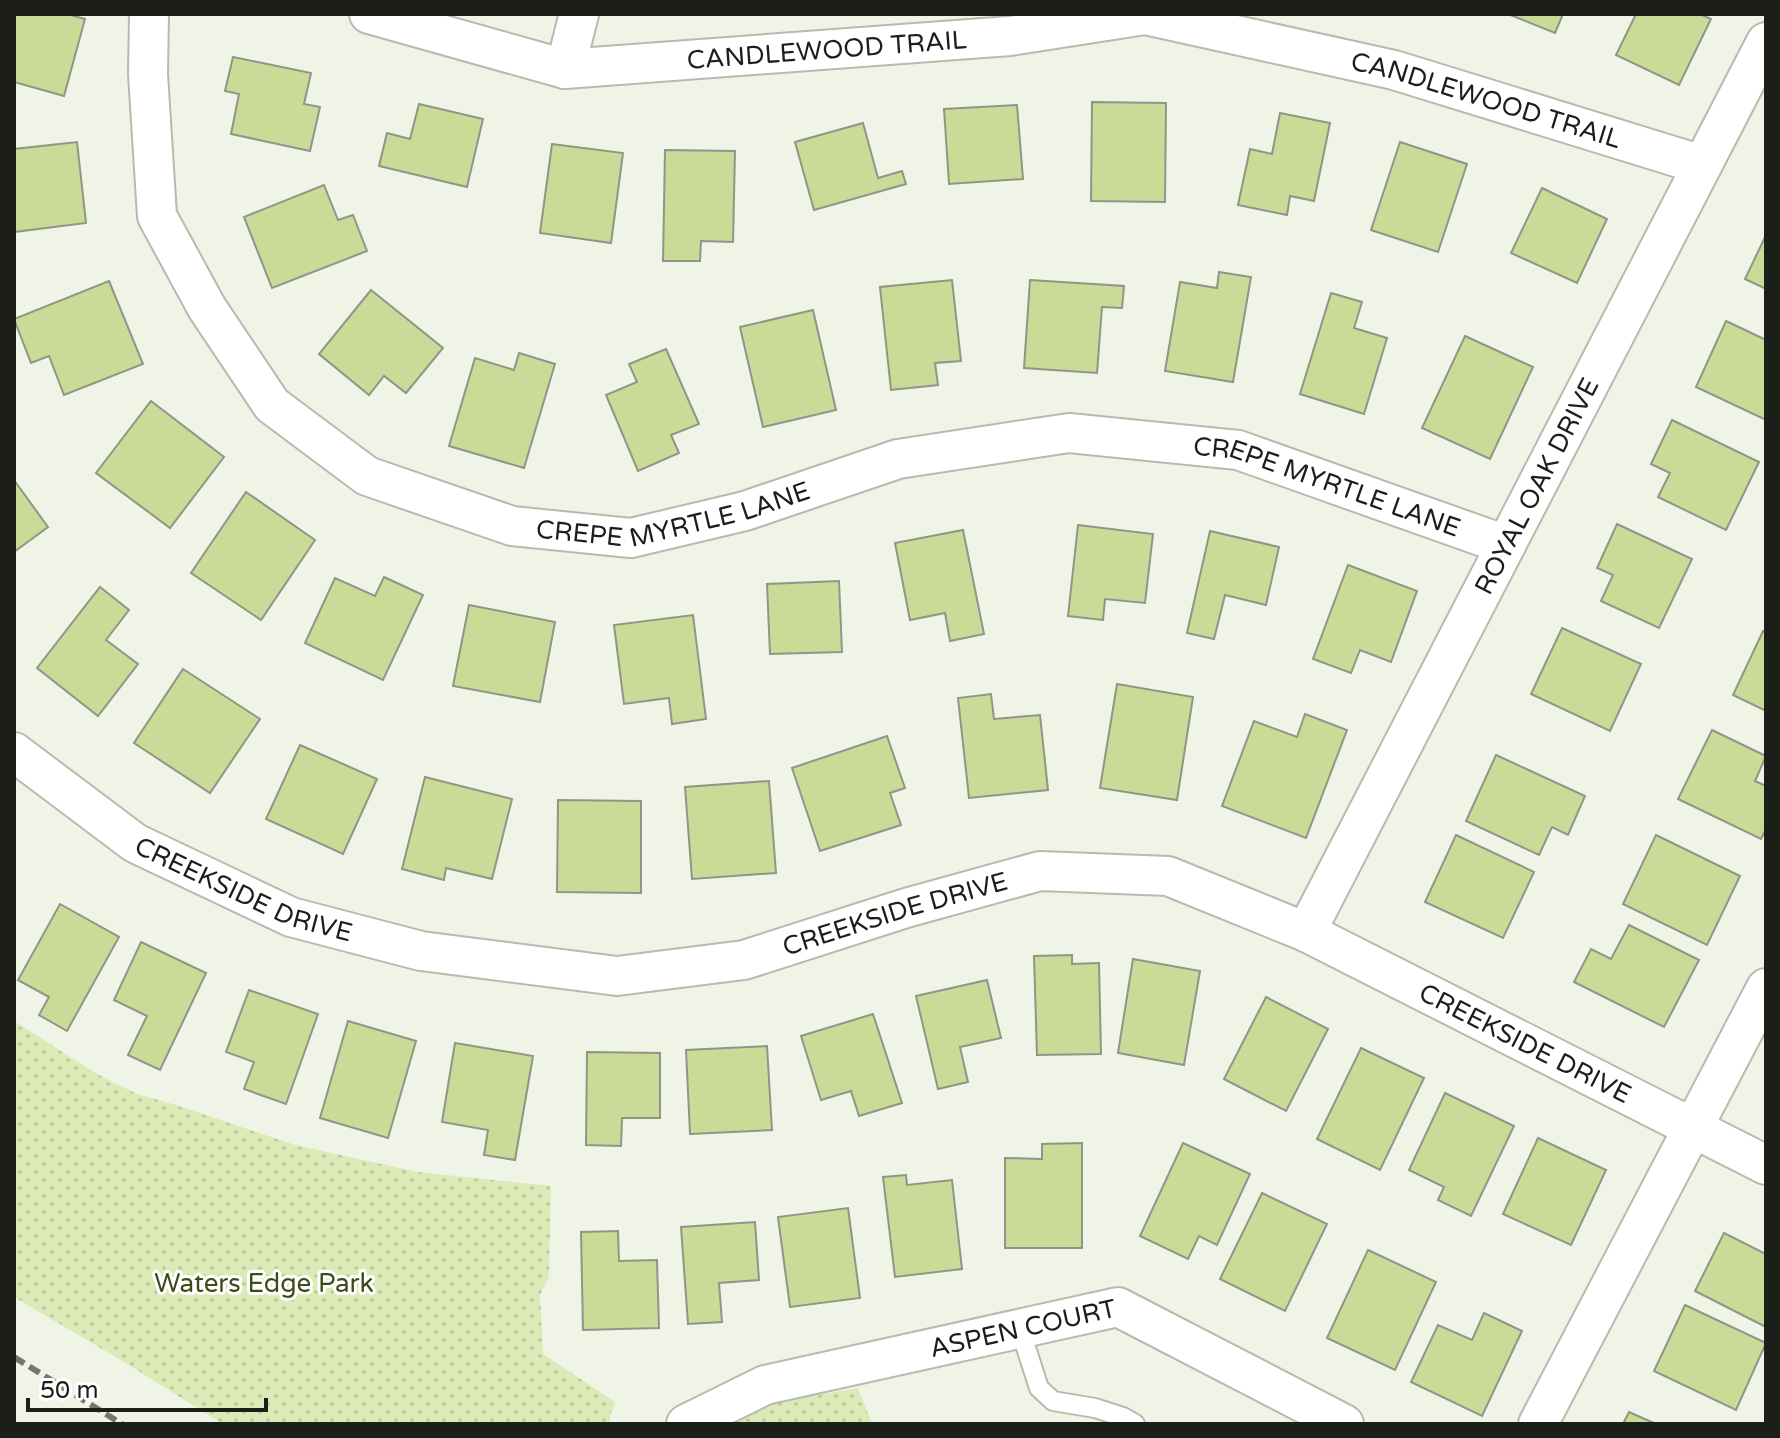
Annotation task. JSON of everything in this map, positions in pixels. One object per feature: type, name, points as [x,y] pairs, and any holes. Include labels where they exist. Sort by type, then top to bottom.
[{"type":"street","name":"CREPE MYRTLE LANE","points":[[149,14],[148,74],[157,216],[207,308],[272,405],[367,476],[512,526],[631,538],[745,511],[898,459],[1069,433],[1238,450],[1506,545]]},
{"type":"street","name":"CANDLEWOOD TRAIL","points":[[369,14],[565,69],[1012,25],[1075,24],[1145,15],[1394,70],[1702,165]]},
{"type":"street","points":[[565,69],[579,14]]},
{"type":"street","name":"ROYAL OAK DRIVE","points":[[1306,932],[1766,42]]},
{"type":"street","name":"CREEKSIDE DRIVE","points":[[14,752],[135,843],[291,917],[421,951],[617,976],[744,960],[906,908],[1040,871],[1168,876],[1306,932],[1766,1165]]},
{"type":"street","points":[[1538,1424],[1766,988]]},
{"type":"street","name":"ASPEN COURT","points":[[686,1424],[765,1385],[1118,1307],[1344,1424]]},
{"type":"lane","points":[[1020,1329],[1039,1388],[1053,1401],[1095,1408],[1135,1424]]},
{"type":"green space","name":"Waters Edge Park","points":[[14,1021],[97,1074],[137,1094],[295,1145],[418,1172],[551,1186],[549,1277],[540,1295],[543,1354],[615,1402],[610,1424],[223,1424],[14,1297]]},
{"type":"green space","points":[[858,1388],[872,1424],[726,1424],[757,1405]]},
{"type":"building","points":[[14,14],[67,14],[85,19],[64,96],[14,82]]},
{"type":"building","points":[[1508,14],[1563,14],[1555,33]]},
{"type":"building","points":[[1636,14],[1700,14],[1711,19],[1679,85],[1616,55]]},
{"type":"building","points":[[233,57],[311,73],[304,104],[320,107],[310,151],[231,134],[239,94],[225,91]]},
{"type":"building","points":[[1092,102],[1166,103],[1165,202],[1091,201]]},
{"type":"building","points":[[419,104],[483,119],[467,187],[379,166],[387,133],[410,139]]},
{"type":"building","points":[[1017,105],[1023,179],[949,184],[944,109]]},
{"type":"building","points":[[1280,113],[1330,123],[1314,201],[1290,196],[1287,215],[1238,205],[1250,149],[1272,154]]},
{"type":"building","points":[[863,123],[878,178],[902,171],[906,184],[814,210],[795,142]]},
{"type":"building","points":[[77,142],[86,223],[14,232],[14,149]]},
{"type":"building","points":[[1400,142],[1467,164],[1438,252],[1371,230]]},
{"type":"building","points":[[552,144],[623,153],[611,243],[540,233]]},
{"type":"building","points":[[665,150],[735,151],[733,242],[701,241],[700,261],[663,261]]},
{"type":"building","points":[[324,185],[338,220],[353,215],[367,251],[272,288],[244,217]]},
{"type":"building","points":[[1542,188],[1607,219],[1577,283],[1511,253]]},
{"type":"building","points":[[1766,235],[1766,289],[1745,279]]},
{"type":"building","points":[[1219,272],[1251,277],[1233,382],[1165,371],[1180,282],[1217,288]]},
{"type":"building","points":[[952,280],[961,361],[935,363],[938,385],[891,390],[880,287]]},
{"type":"building","points":[[1030,280],[1124,286],[1122,308],[1102,307],[1097,373],[1024,368]]},
{"type":"building","points":[[109,281],[143,364],[64,395],[49,356],[31,363],[14,319]]},
{"type":"building","points":[[371,290],[443,348],[406,393],[384,376],[369,395],[319,354]]},
{"type":"building","points":[[1331,293],[1362,302],[1354,328],[1387,338],[1364,414],[1300,394]]},
{"type":"building","points":[[813,310],[836,410],[763,427],[740,327]]},
{"type":"building","points":[[1726,321],[1766,340],[1766,420],[1696,387]]},
{"type":"building","points":[[1465,336],[1533,367],[1490,459],[1422,428]]},
{"type":"building","points":[[666,349],[699,424],[671,435],[679,453],[638,471],[606,395],[637,382],[629,364]]},
{"type":"building","points":[[519,353],[555,364],[524,468],[449,446],[475,358],[514,370]]},
{"type":"building","points":[[151,401],[224,457],[170,528],[96,473]]},
{"type":"building","points":[[1672,420],[1759,462],[1726,530],[1658,497],[1670,473],[1651,464]]},
{"type":"building","points":[[14,480],[48,527],[14,552]]},
{"type":"building","points":[[246,492],[315,540],[261,620],[191,573]]},
{"type":"building","points":[[1617,524],[1692,559],[1659,628],[1601,601],[1613,575],[1597,568]]},
{"type":"building","points":[[1078,525],[1153,534],[1145,603],[1105,599],[1103,620],[1068,616]]},
{"type":"building","points":[[963,530],[984,634],[950,641],[945,613],[910,620],[895,543]]},
{"type":"building","points":[[1210,531],[1279,547],[1266,605],[1225,595],[1214,639],[1187,633]]},
{"type":"building","points":[[1348,565],[1417,591],[1391,662],[1360,650],[1351,673],[1313,659]]},
{"type":"building","points":[[384,577],[423,595],[383,680],[305,643],[335,578],[375,596]]},
{"type":"building","points":[[839,581],[842,652],[770,654],[767,584]]},
{"type":"building","points":[[100,587],[129,610],[106,640],[138,664],[98,716],[37,668]]},
{"type":"building","points":[[469,605],[555,622],[540,702],[453,686]]},
{"type":"building","points":[[693,615],[706,719],[672,724],[669,698],[624,704],[614,625]]},
{"type":"building","points":[[1562,628],[1641,664],[1610,731],[1531,694]]},
{"type":"building","points":[[1763,631],[1766,632],[1766,711],[1733,695]]},
{"type":"building","points":[[183,669],[260,719],[210,793],[134,743]]},
{"type":"building","points":[[1117,684],[1193,697],[1177,800],[1100,788]]},
{"type":"building","points":[[991,694],[994,719],[1040,715],[1048,790],[969,798],[958,698]]},
{"type":"building","points":[[1305,714],[1347,730],[1306,838],[1222,806],[1254,721],[1297,737]]},
{"type":"building","points":[[1712,730],[1766,756],[1755,781],[1766,786],[1766,829],[1761,839],[1678,799]]},
{"type":"building","points":[[887,736],[905,788],[890,793],[901,825],[820,851],[792,768]]},
{"type":"building","points":[[300,745],[377,779],[343,854],[266,819]]},
{"type":"building","points":[[1496,755],[1585,796],[1568,835],[1552,827],[1539,855],[1466,821]]},
{"type":"building","points":[[425,777],[512,799],[492,879],[446,868],[444,880],[402,869]]},
{"type":"building","points":[[769,781],[776,873],[692,879],[685,787]]},
{"type":"building","points":[[558,800],[641,801],[641,893],[557,892]]},
{"type":"building","points":[[1456,835],[1534,872],[1503,938],[1425,902]]},
{"type":"building","points":[[1656,835],[1740,876],[1707,945],[1623,904]]},
{"type":"building","points":[[60,904],[119,937],[67,1031],[39,1015],[49,997],[18,980]]},
{"type":"building","points":[[1629,925],[1699,960],[1664,1027],[1574,982],[1591,949],[1611,959]]},
{"type":"building","points":[[141,942],[206,973],[160,1070],[128,1055],[147,1016],[114,1000]]},
{"type":"building","points":[[1072,955],[1072,964],[1099,963],[1101,1054],[1037,1055],[1034,956]]},
{"type":"building","points":[[1133,959],[1200,971],[1184,1065],[1118,1053]]},
{"type":"building","points":[[987,980],[1001,1038],[960,1047],[968,1082],[938,1089],[916,996]]},
{"type":"building","points":[[249,990],[318,1014],[286,1104],[244,1089],[254,1062],[226,1052]]},
{"type":"building","points":[[1266,997],[1328,1029],[1286,1111],[1224,1079]]},
{"type":"building","points":[[873,1014],[902,1103],[859,1116],[851,1091],[821,1100],[801,1036]]},
{"type":"building","points":[[348,1021],[416,1041],[388,1138],[320,1118]]},
{"type":"building","points":[[455,1043],[533,1056],[515,1160],[484,1155],[488,1130],[442,1122]]},
{"type":"building","points":[[767,1046],[772,1130],[690,1134],[686,1050]]},
{"type":"building","points":[[1361,1048],[1424,1078],[1380,1170],[1317,1139]]},
{"type":"building","points":[[587,1052],[660,1053],[660,1118],[622,1118],[621,1146],[586,1145]]},
{"type":"building","points":[[1445,1093],[1514,1126],[1471,1216],[1438,1200],[1444,1187],[1409,1170]]},
{"type":"building","points":[[1538,1138],[1606,1170],[1571,1245],[1503,1214]]},
{"type":"building","points":[[1082,1143],[1082,1248],[1005,1248],[1005,1158],[1042,1159],[1042,1144]]},
{"type":"building","points":[[1183,1143],[1250,1174],[1217,1245],[1199,1236],[1188,1259],[1140,1236]]},
{"type":"building","points":[[906,1175],[907,1185],[952,1180],[962,1269],[895,1277],[883,1177]]},
{"type":"building","points":[[1262,1193],[1327,1224],[1285,1311],[1220,1279]]},
{"type":"building","points":[[848,1208],[860,1298],[790,1307],[778,1217]]},
{"type":"building","points":[[755,1222],[759,1280],[719,1283],[722,1322],[688,1324],[681,1227]]},
{"type":"building","points":[[618,1231],[619,1261],[657,1260],[659,1328],[583,1330],[581,1232]]},
{"type":"building","points":[[1724,1233],[1766,1254],[1766,1327],[1695,1291]]},
{"type":"building","points":[[1368,1250],[1436,1282],[1395,1370],[1327,1338]]},
{"type":"building","points":[[1685,1305],[1766,1343],[1736,1410],[1654,1371]]},
{"type":"building","points":[[1484,1313],[1522,1331],[1482,1416],[1411,1382],[1438,1325],[1472,1340]]},
{"type":"building","points":[[1629,1412],[1656,1424],[1623,1424]]},
{"type":"railway","points":[[14,1357],[122,1424]]}]
